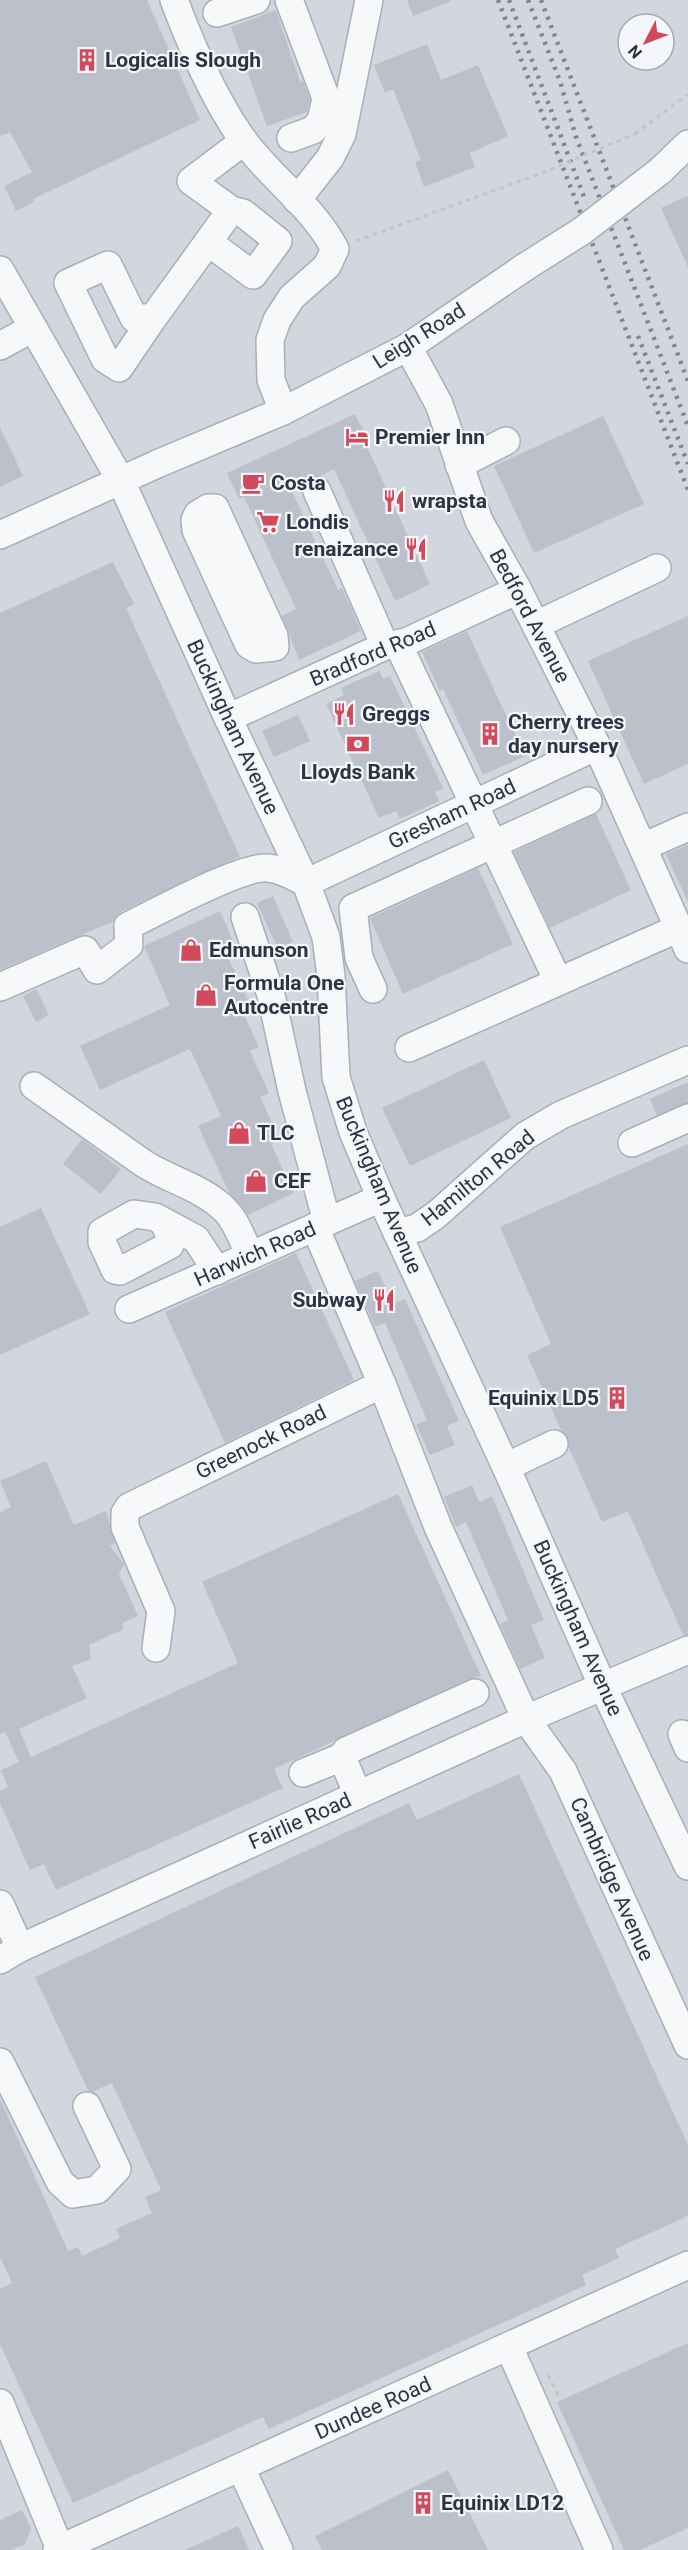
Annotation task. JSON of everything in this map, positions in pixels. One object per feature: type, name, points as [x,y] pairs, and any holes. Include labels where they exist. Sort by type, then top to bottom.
[{"type":"street","points":[[174,0],[196,57],[244,141],[324,228],[335,249],[327,266],[292,297],[277,320],[270,340],[271,380],[283,411]]},
{"type":"street","points":[[217,13],[256,0]]},
{"type":"street","points":[[289,0],[326,98],[321,121],[313,130],[291,138]]},
{"type":"street","points":[[297,200],[330,158],[342,134],[369,0]]},
{"type":"street","points":[[208,242],[253,275],[278,241],[243,213],[231,210],[191,181],[244,141]]},
{"type":"street","name":"Leigh Road","points":[[0,535],[283,411],[408,347],[582,231],[660,171],[688,144]]},
{"type":"street","points":[[149,323],[231,210]]},
{"type":"street","name":"Buckingham Avenue","points":[[0,270],[121,481],[228,718],[306,883],[326,937],[331,976],[336,1077],[350,1122],[381,1198],[506,1467],[603,1687],[688,1866]]},
{"type":"street","points":[[0,346],[33,328]]},
{"type":"street","name":"Bedford Avenue","points":[[408,347],[439,404],[479,521],[536,624],[597,746],[683,939]]},
{"type":"street","points":[[459,465],[506,441]]},
{"type":"street","points":[[317,490],[392,645],[475,803],[558,981]]},
{"type":"street","points":[[276,647],[256,649],[249,645],[196,530],[195,520],[198,514],[215,508],[274,636],[276,647],[297,687]]},
{"type":"street","points":[[536,624],[657,568]]},
{"type":"street","name":"Bradford Road","points":[[228,718],[518,590]]},
{"type":"street","name":"Gresham Road","points":[[306,883],[597,746]]},
{"type":"street","points":[[373,989],[359,957],[353,908],[588,801]]},
{"type":"street","points":[[643,847],[688,827]]},
{"type":"street","points":[[0,987],[85,950],[97,970],[129,945],[128,926],[243,873],[267,867],[288,873],[306,883]]},
{"type":"street","name":"Cambridge Avenue","points":[[245,917],[271,995],[321,1225],[438,1527],[526,1719],[563,1771],[688,2045]]},
{"type":"street","points":[[409,1048],[558,981],[683,939]]},
{"type":"street","name":"Hamilton Road","points":[[397,1233],[417,1228],[436,1215],[525,1136],[561,1115],[688,1060]]},
{"type":"street","points":[[34,1086],[161,1175],[199,1191],[224,1209],[231,1217],[250,1256]]},
{"type":"street","points":[[632,1143],[688,1118]]},
{"type":"street","name":"Harwich Road","points":[[129,1309],[381,1198]]},
{"type":"street","points":[[164,1222],[196,1239],[217,1271]]},
{"type":"street","name":"Greenock Road","points":[[156,1648],[162,1620],[159,1602],[125,1527],[125,1513],[140,1501],[382,1384]]},
{"type":"street","points":[[506,1467],[554,1444]]},
{"type":"street","name":"Fairlie Road","points":[[10,1954],[526,1719],[688,1650]]},
{"type":"street","points":[[303,1773],[342,1756],[346,1751],[475,1693]]},
{"type":"street","points":[[342,1756],[358,1795]]},
{"type":"street","points":[[0,1904],[10,1954]]},
{"type":"street","points":[[0,2062],[60,2182],[73,2194],[97,2190],[117,2169],[87,2106]]},
{"type":"street","name":"Dundee Road","points":[[72,2547],[688,2265]]},
{"type":"street","points":[[509,2347],[599,2550]]},
{"type":"street","points":[[0,2403],[72,2547]]},
{"type":"street","points":[[242,2468],[279,2550]]},
{"type":"path","points":[[335,249],[542,173],[635,134],[688,94]]},
{"type":"path","points":[[548,2375],[559,2397]]},
{"type":"shaded area","points":[[0,0],[688,0],[688,2550],[0,2550]]},
{"type":"building","name":"Logicalis Slough","points":[[0,0],[147,0],[200,120],[33,199],[34,202],[16,211],[4,186],[32,172],[10,132],[0,136]]},
{"type":"building","points":[[407,0],[450,0],[450,2],[413,16]]},
{"type":"building","points":[[276,10],[300,82],[303,81],[310,99],[307,112],[267,126],[231,27]]},
{"type":"building","points":[[427,44],[441,80],[478,65],[508,136],[470,153],[475,167],[424,187],[415,162],[421,160],[393,89],[385,93],[374,65]]},
{"type":"building","points":[[688,196],[688,267],[661,208]]},
{"type":"building","points":[[355,414],[371,447],[368,449],[430,584],[395,601],[334,469],[320,476],[310,477],[291,489],[338,590],[342,588],[361,631],[299,660],[282,616],[296,609],[244,497],[239,499],[227,473]]},
{"type":"building","points":[[603,416],[644,504],[534,553],[494,466]]},
{"type":"building","points":[[0,427],[23,476],[0,487]]},
{"type":"building","points":[[113,562],[134,604],[126,608],[240,857],[192,877],[121,912],[114,921],[0,970],[0,613]]},
{"type":"building","points":[[688,616],[688,764],[644,784],[588,661]]},
{"type":"building","points":[[467,631],[525,756],[483,775],[443,689],[440,691],[422,652]]},
{"type":"building","points":[[379,671],[383,679],[390,676],[443,788],[435,792],[439,801],[400,819],[396,811],[379,818],[326,704],[344,695],[341,688]]},
{"type":"building","points":[[298,715],[310,741],[274,757],[262,731]]},
{"type":"building","points":[[596,814],[631,890],[550,928],[514,852]]},
{"type":"building","points":[[688,845],[688,902],[666,854]]},
{"type":"building","points":[[478,868],[513,944],[403,994],[370,918]]},
{"type":"building","points":[[273,896],[293,942],[278,949],[257,903]]},
{"type":"building","points":[[220,911],[239,954],[229,959],[248,1000],[239,1005],[259,1047],[250,1051],[269,1093],[260,1097],[280,1140],[271,1144],[294,1193],[248,1215],[229,1192],[198,1126],[221,1116],[190,1049],[100,1090],[80,1046],[170,1005],[144,946]]},
{"type":"building","points":[[36,989],[49,1015],[36,1022],[23,996]]},
{"type":"building","points":[[484,1060],[511,1118],[410,1166],[382,1108]]},
{"type":"building","points":[[688,1082],[688,1103],[657,1115],[650,1099]]},
{"type":"building","points":[[82,1139],[121,1169],[101,1194],[63,1164]]},
{"type":"building","name":"Equinix LD5","points":[[688,1144],[688,1635],[683,1635],[628,1511],[602,1522],[569,1448],[568,1438],[561,1430],[527,1355],[551,1344],[500,1227]]},
{"type":"building","points":[[41,1208],[90,1314],[0,1355],[0,1227]]},
{"type":"building","points":[[296,1253],[354,1380],[225,1443],[165,1312]]},
{"type":"building","points":[[378,1271],[393,1304],[405,1299],[459,1421],[447,1426],[455,1445],[430,1455],[416,1425],[427,1420],[385,1323],[375,1327],[355,1281]]},
{"type":"building","points":[[46,1461],[74,1525],[106,1511],[115,1543],[110,1546],[124,1564],[119,1574],[138,1616],[122,1623],[124,1629],[89,1645],[91,1659],[72,1666],[87,1698],[19,1729],[31,1757],[238,1663],[202,1582],[398,1494],[481,1676],[469,1679],[274,1769],[283,1788],[56,1890],[44,1864],[30,1870],[0,1803],[0,1791],[8,1787],[1,1770],[19,1762],[5,1732],[0,1734],[0,1512],[11,1507],[0,1481]]},
{"type":"building","points":[[472,1485],[479,1502],[492,1496],[544,1620],[531,1625],[545,1658],[520,1669],[500,1624],[508,1620],[466,1522],[456,1527],[444,1497]]},
{"type":"building","points":[[519,1774],[688,2145],[688,2216],[615,2249],[619,2258],[582,2275],[586,2285],[269,2429],[263,2417],[73,2503],[0,2344],[0,2289],[12,2283],[0,2257],[0,2099],[68,2251],[78,2247],[82,2256],[120,2238],[116,2229],[152,2213],[145,2197],[161,2190],[112,2083],[92,2092],[88,2090],[35,1977],[409,1803],[417,1820]]},
{"type":"building","points":[[688,2343],[688,2528],[640,2550],[624,2550],[557,2402]]},
{"type":"building","name":"Equinix LD12","points":[[448,2470],[488,2550],[322,2550],[315,2536]]},
{"type":"building","points":[[22,2510],[31,2528],[25,2544],[11,2550],[0,2550],[0,2520]]},
{"type":"building","points":[[238,2526],[249,2550],[185,2550]]},
{"type":"railway","points":[[498,0],[688,490]]},
{"type":"railway","points":[[509,0],[586,202]]},
{"type":"railway","points":[[528,0],[560,81],[576,137],[688,426]]},
{"type":"railway","points":[[541,0],[688,381]]},
{"type":"railway","points":[[638,336],[688,464]]},
{"type":"place","name":"Logicalis Slough","points":[[87,60]]},
{"type":"place","name":"Premier Inn","points":[[357,437]]},
{"type":"place","name":"Costa","points":[[253,483]]},
{"type":"place","name":"wrapsta","points":[[394,501]]},
{"type":"place","name":"Londis","points":[[268,522]]},
{"type":"place","name":"renaizance","points":[[416,549]]},
{"type":"place","name":"Greggs","points":[[344,714]]},
{"type":"place","name":"Cherry trees day nursery","points":[[490,734]]},
{"type":"place","name":"Lloyds Bank","points":[[358,744]]},
{"type":"place","name":"Edmunson","points":[[191,950]]},
{"type":"place","name":"Formula One Autocentre","points":[[206,995]]},
{"type":"place","name":"TLC","points":[[239,1133]]},
{"type":"place","name":"CEF","points":[[256,1181]]},
{"type":"place","name":"Subway","points":[[384,1300]]},
{"type":"place","name":"Equinix LD5","points":[[617,1398]]},
{"type":"place","name":"Equinix LD12","points":[[423,2503]]}]
